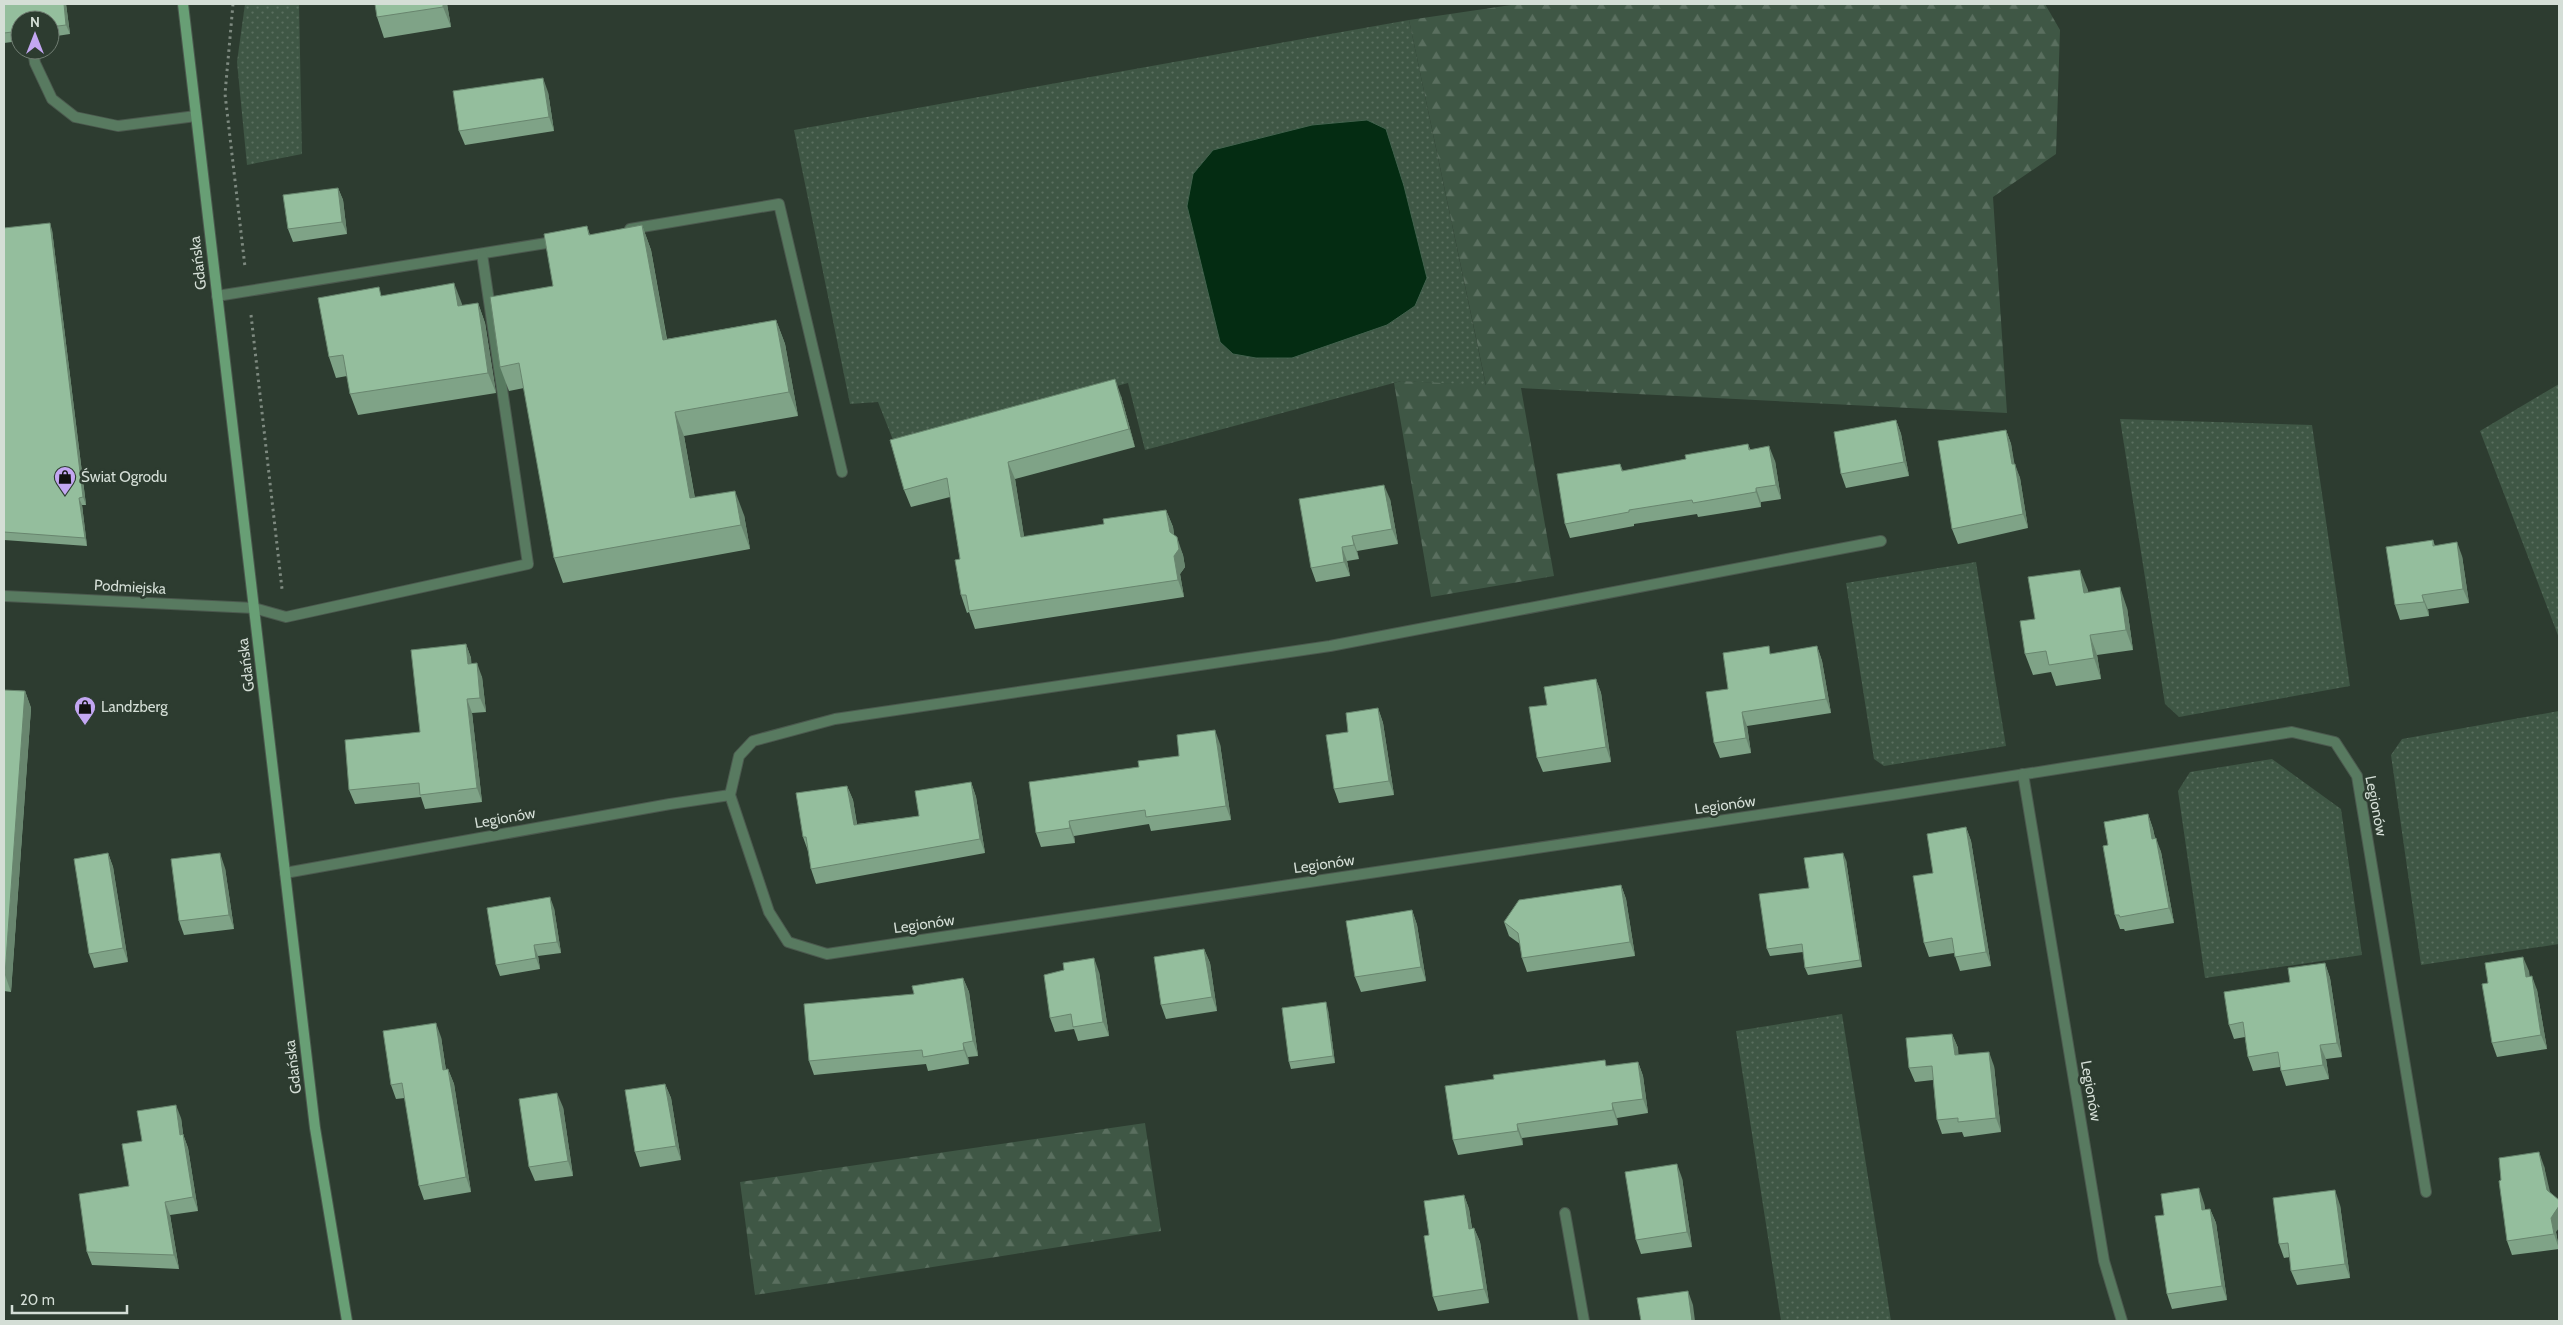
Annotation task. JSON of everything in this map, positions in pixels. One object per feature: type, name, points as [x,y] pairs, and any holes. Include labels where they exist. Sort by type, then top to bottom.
[{"type":"main road","name":"Gdańska","points":[[183,4],[316,1128],[347,1321]]},
{"type":"street","points":[[35,60],[52,99],[75,117],[118,126],[196,116]]},
{"type":"street","points":[[616,231],[780,204],[842,472]]},
{"type":"street","points":[[217,296],[568,240]]},
{"type":"street","name":"Podmiejska","points":[[4,596],[254,608],[286,616],[528,564],[482,254]]},
{"type":"street","points":[[730,795],[739,756],[754,741],[835,719],[1330,646],[1881,541]]},
{"type":"street","name":"Legionów","points":[[285,873],[730,795],[769,912],[788,942],[826,954],[2292,732],[2335,742],[2357,776],[2426,1192]]},
{"type":"street","name":"Legionów","points":[[2023,774],[2104,1261],[2122,1321]]},
{"type":"street","points":[[1565,1213],[1584,1321]]},
{"type":"green space","points":[[245,4],[299,4],[302,154],[247,165],[237,62]]},
{"type":"green space","points":[[1518,4],[2045,4],[2060,30],[2056,154],[1993,197],[2007,413],[1521,388],[1554,576],[1431,597],[1394,383],[1401,381],[1486,385],[1409,20]]},
{"type":"green space","points":[[1409,20],[1486,386],[1401,381],[1145,450],[1128,383],[895,445],[878,402],[850,404],[794,130]]},
{"type":"green space","points":[[2559,384],[2559,638],[2480,431]]},
{"type":"green space","points":[[2120,419],[2312,425],[2350,686],[2179,717],[2165,704]]},
{"type":"green space","points":[[1976,562],[2006,746],[1884,766],[1874,759],[1846,583]]},
{"type":"green space","points":[[2559,711],[2559,944],[2421,965],[2391,755],[2402,739]]},
{"type":"green space","points":[[2272,759],[2341,809],[2362,955],[2205,978],[2178,791],[2190,772]]},
{"type":"green space","points":[[1842,1014],[1891,1321],[1781,1321],[1736,1031]]},
{"type":"green space","points":[[1145,1123],[1161,1231],[755,1295],[740,1182]]},
{"type":"shaded area","points":[[1367,120],[1386,129],[1404,186],[1427,278],[1415,306],[1387,325],[1292,358],[1256,358],[1233,354],[1220,342],[1187,206],[1193,174],[1213,150],[1312,125]]},
{"type":"building","points":[[4,4],[64,4],[66,25],[60,26],[60,10],[10,10],[10,32],[4,33]]},
{"type":"building","points":[[375,4],[443,4],[443,7],[377,17]]},
{"type":"building","points":[[543,78],[549,117],[459,131],[453,91]]},
{"type":"building","points":[[338,188],[342,222],[288,229],[283,195]]},
{"type":"building","points":[[50,223],[83,497],[79,498],[85,538],[4,532],[4,228]]},
{"type":"building","points":[[642,225],[663,340],[776,320],[789,392],[675,412],[690,498],[735,491],[741,525],[554,558],[519,363],[500,367],[490,297],[553,286],[544,234],[587,226],[589,235]]},
{"type":"building","points":[[454,283],[458,306],[478,303],[488,373],[350,394],[343,355],[329,357],[318,298],[379,287],[381,296]]},
{"type":"building","points":[[1115,379],[1129,429],[1008,462],[1021,537],[1104,524],[1103,519],[1166,510],[1170,532],[1177,537],[1179,549],[1174,556],[1178,580],[969,611],[966,595],[961,595],[955,560],[960,559],[947,478],[904,490],[890,440]]},
{"type":"building","points":[[1896,420],[1904,462],[1841,474],[1834,432]]},
{"type":"building","points":[[2006,430],[2012,464],[2015,464],[2023,514],[1952,529],[1938,441]]},
{"type":"building","points":[[1748,444],[1749,450],[1769,446],[1776,485],[1756,488],[1756,492],[1693,503],[1692,500],[1629,510],[1629,512],[1565,524],[1557,474],[1620,464],[1622,471],[1686,459],[1685,455]]},
{"type":"building","points":[[1384,485],[1392,529],[1352,536],[1354,545],[1342,547],[1344,562],[1311,568],[1299,499]]},
{"type":"building","points":[[2433,540],[2433,546],[2457,542],[2463,589],[2422,595],[2424,602],[2395,605],[2386,547]]},
{"type":"building","points":[[2080,570],[2084,593],[2120,587],[2126,630],[2090,635],[2094,658],[2049,665],[2046,651],[2025,654],[2020,621],[2035,619],[2028,577]]},
{"type":"building","points":[[466,644],[468,664],[477,663],[480,698],[467,699],[477,788],[420,795],[419,783],[349,790],[345,740],[420,732],[411,650]]},
{"type":"building","points":[[1769,646],[1770,654],[1817,646],[1826,699],[1742,712],[1746,738],[1714,743],[1706,692],[1728,689],[1723,653]]},
{"type":"building","points":[[1596,679],[1606,747],[1537,758],[1529,707],[1547,705],[1544,687]]},
{"type":"building","points":[[4,690],[25,691],[5,975],[4,975]]},
{"type":"building","points":[[1378,708],[1389,781],[1334,789],[1326,735],[1348,732],[1346,713]]},
{"type":"building","points":[[1215,730],[1226,806],[1146,817],[1145,810],[1069,821],[1070,828],[1036,833],[1029,782],[1139,767],[1138,761],[1179,756],[1177,735]]},
{"type":"building","points":[[971,782],[980,839],[811,869],[806,837],[803,837],[796,793],[847,786],[854,825],[919,816],[915,791]]},
{"type":"building","points":[[2148,814],[2152,839],[2156,838],[2169,908],[2120,917],[2115,915],[2103,846],[2108,845],[2104,822]]},
{"type":"building","points":[[1966,827],[1986,952],[1955,957],[1952,938],[1924,943],[1913,876],[1933,873],[1927,834]]},
{"type":"building","points":[[108,853],[123,948],[89,954],[74,859]]},
{"type":"building","points":[[220,853],[229,915],[179,921],[171,859]]},
{"type":"building","points":[[1843,853],[1860,960],[1805,968],[1802,944],[1767,949],[1759,894],[1809,888],[1804,858]]},
{"type":"building","points":[[1621,885],[1630,942],[1522,958],[1518,933],[1504,922],[1519,900]]},
{"type":"building","points":[[550,897],[557,942],[534,945],[536,958],[496,965],[487,908]]},
{"type":"building","points":[[1412,910],[1421,967],[1355,977],[1346,921]]},
{"type":"building","points":[[1204,949],[1212,997],[1161,1005],[1154,957]]},
{"type":"building","points":[[2523,957],[2526,977],[2532,976],[2541,1035],[2492,1043],[2482,984],[2488,983],[2485,963]]},
{"type":"building","points":[[1094,958],[1103,1022],[1073,1027],[1071,1014],[1050,1018],[1044,975],[1064,970],[1063,963]]},
{"type":"building","points":[[2325,963],[2337,1043],[2320,1045],[2323,1065],[2281,1071],[2278,1052],[2248,1057],[2243,1022],[2229,1025],[2224,992],[2290,982],[2288,968]]},
{"type":"building","points":[[963,978],[973,1041],[963,1043],[964,1050],[923,1057],[922,1050],[809,1061],[804,1004],[914,994],[912,986]]},
{"type":"building","points":[[1326,1002],[1333,1056],[1289,1062],[1282,1008]]},
{"type":"building","points":[[436,1023],[443,1070],[448,1069],[466,1177],[419,1186],[402,1083],[391,1085],[383,1031]]},
{"type":"building","points":[[1952,1034],[1955,1055],[1989,1052],[1996,1118],[1958,1122],[1958,1118],[1937,1120],[1932,1066],[1909,1068],[1906,1038]]},
{"type":"building","points":[[1605,1060],[1606,1066],[1638,1062],[1643,1099],[1612,1103],[1613,1110],[1517,1124],[1518,1131],[1453,1140],[1445,1086],[1494,1079],[1493,1075]]},
{"type":"building","points":[[665,1084],[676,1146],[635,1152],[625,1090]]},
{"type":"building","points":[[557,1093],[568,1161],[529,1167],[519,1099]]},
{"type":"building","points":[[176,1105],[180,1135],[183,1134],[193,1197],[165,1202],[174,1255],[87,1252],[79,1194],[129,1186],[122,1144],[142,1141],[137,1111]]},
{"type":"building","points":[[2539,1152],[2547,1190],[2559,1200],[2559,1206],[2551,1218],[2554,1234],[2507,1241],[2499,1181],[2501,1180],[2499,1158]]},
{"type":"building","points":[[1677,1164],[1687,1232],[1636,1240],[1625,1172]]},
{"type":"building","points":[[2199,1188],[2202,1210],[2210,1209],[2222,1286],[2167,1294],[2155,1216],[2164,1215],[2161,1194]]},
{"type":"building","points":[[2335,1190],[2345,1264],[2291,1271],[2288,1243],[2279,1244],[2273,1198]]},
{"type":"building","points":[[1464,1195],[1469,1229],[1474,1228],[1484,1289],[1433,1297],[1424,1236],[1429,1235],[1424,1201]]},
{"type":"building","points":[[1688,1291],[1692,1321],[1641,1321],[1637,1298]]},
{"type":"place","name":"Świat Ogrodu","points":[[65,496]]},
{"type":"place","name":"Landzberg","points":[[85,726]]}]
